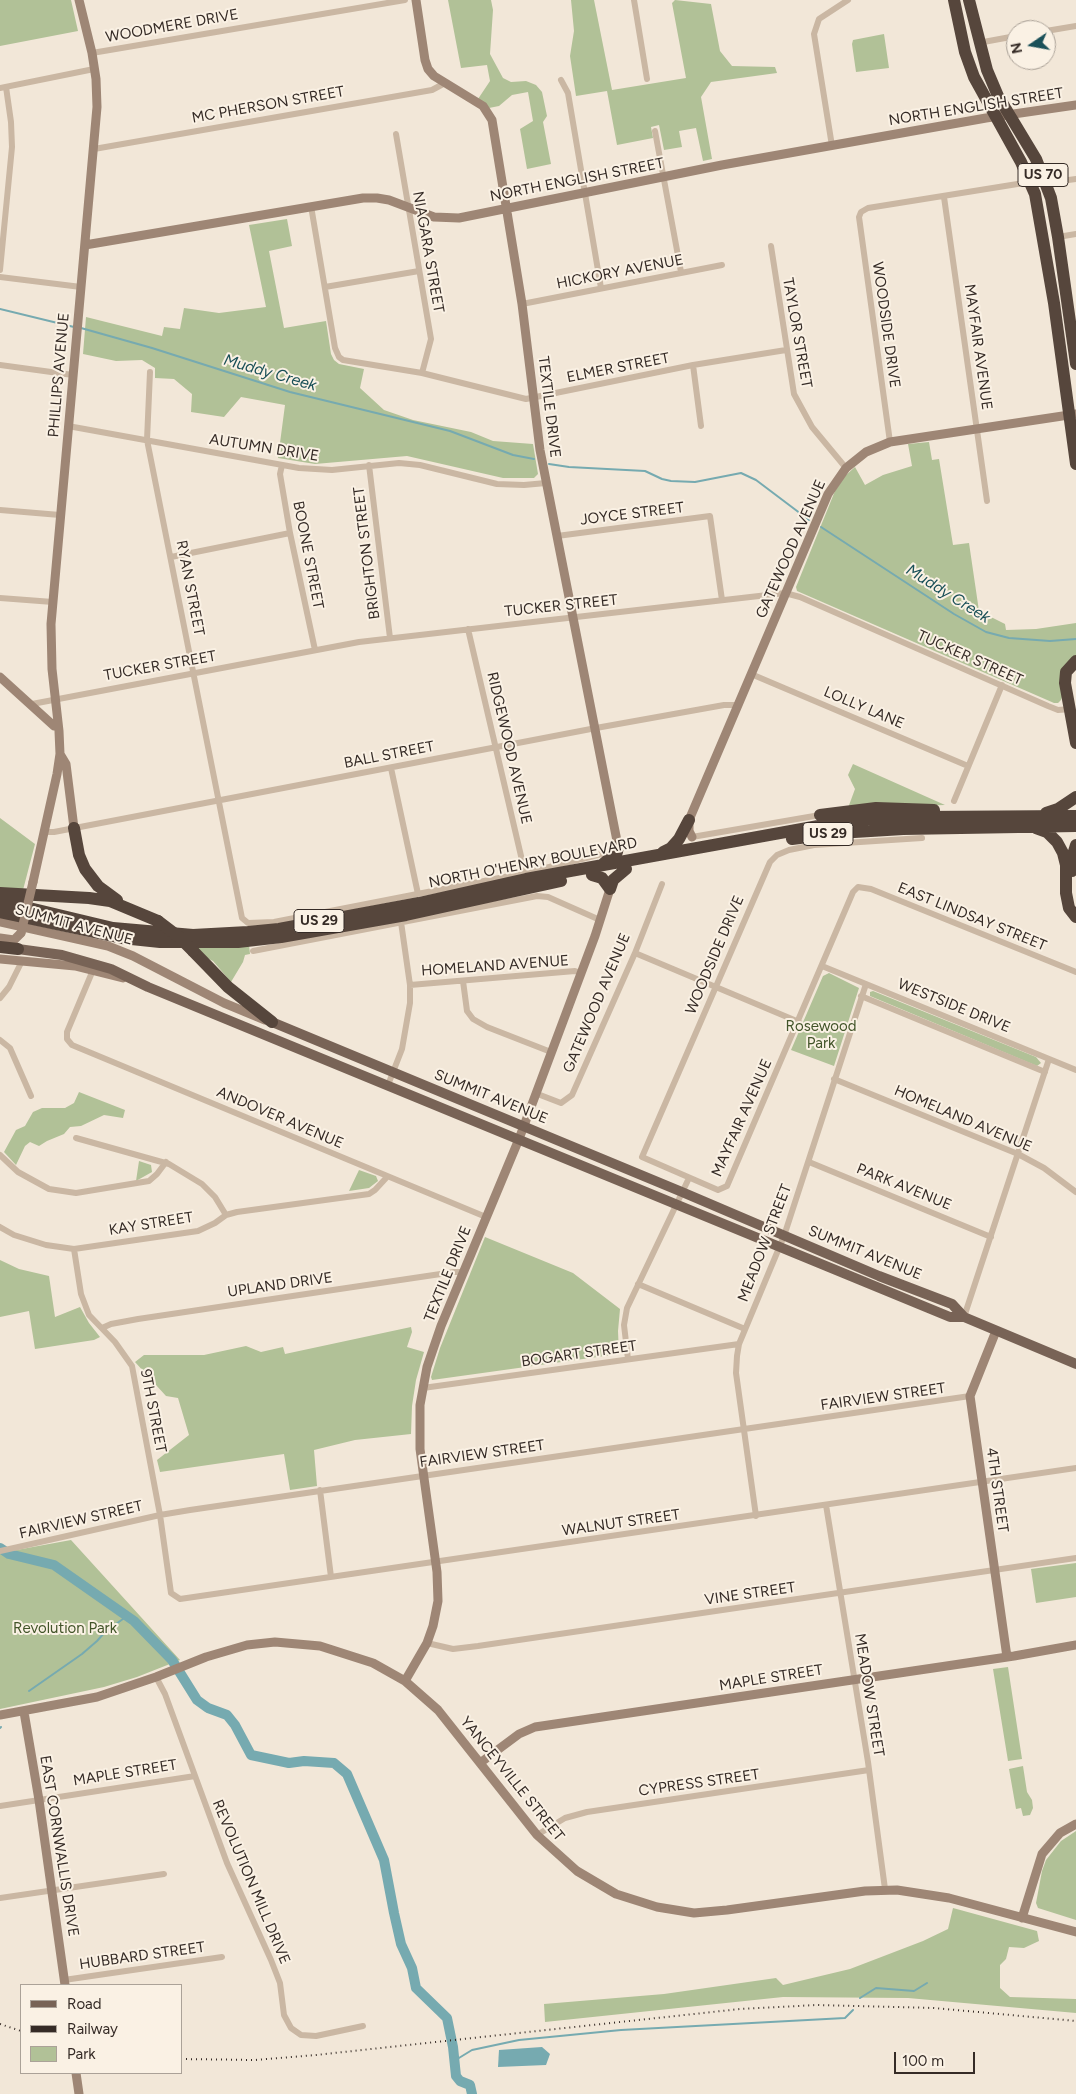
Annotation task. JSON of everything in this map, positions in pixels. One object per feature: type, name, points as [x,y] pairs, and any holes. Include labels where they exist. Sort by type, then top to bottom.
[{"type":"highway","name":"US 70","points":[[954,0],[969,63],[980,92],[1021,162],[1035,194],[1073,415],[1076,464]]},
{"type":"highway","name":"US 70","points":[[969,0],[978,43],[992,82],[1009,115],[1032,152],[1046,183],[1053,208],[1073,326],[1076,364]]},
{"type":"highway","points":[[1073,711],[1066,691],[1066,676],[1068,669],[1076,661]]},
{"type":"highway","points":[[1076,669],[1070,682],[1076,743]]},
{"type":"highway","points":[[1076,797],[1034,822],[1057,842],[1063,853],[1066,865],[1066,893],[1070,908],[1076,916]]},
{"type":"highway","points":[[820,815],[876,808],[934,809],[947,817]]},
{"type":"highway","name":"NORTH O'HENRY BOULEVARD","points":[[0,912],[122,938],[160,942],[238,942],[281,937],[406,915],[598,865],[626,869],[779,841],[838,833],[1034,822],[1076,816]]},
{"type":"highway","name":"NORTH O'HENRY BOULEVARD","points":[[0,901],[113,928],[192,935],[248,932],[279,929],[419,903],[598,865],[868,819],[947,817],[1076,826]]},
{"type":"highway","points":[[655,856],[675,844],[689,820]]},
{"type":"highway","points":[[74,828],[81,862],[90,877],[98,886],[128,908]]},
{"type":"highway","points":[[692,838],[700,843],[715,845]]},
{"type":"highway","points":[[1076,845],[1072,858],[1071,886],[1076,907]]},
{"type":"highway","points":[[618,846],[627,855],[637,859]]},
{"type":"highway","points":[[610,889],[602,878],[598,865],[612,858],[617,852],[618,846]]},
{"type":"highway","points":[[610,889],[613,880],[626,869]]},
{"type":"highway","points":[[0,893],[110,901],[158,921],[179,937],[228,987],[272,1022]]},
{"type":"highway","points":[[0,947],[20,955]]},
{"type":"main road","name":"SUMMIT AVENUE","points":[[20,955],[62,956],[92,962],[111,969],[148,986],[950,1317],[964,1317],[1076,1364]]},
{"type":"main road","name":"SUMMIT AVENUE","points":[[272,1022],[879,1276],[952,1304],[964,1317]]},
{"type":"main road","points":[[279,1040],[285,1027]]},
{"type":"street","name":"PHILLIPS AVENUE","points":[[20,955],[21,933],[60,754],[51,653],[52,602],[97,100],[92,53],[78,0]]},
{"type":"street","name":"WOODMERE DRIVE","points":[[92,53],[405,0]]},
{"type":"street","name":"TEXTILE DRIVE","points":[[416,0],[425,60],[434,76],[483,106],[492,120],[522,304],[546,483],[618,846]]},
{"type":"street","points":[[634,0],[648,79]]},
{"type":"street","points":[[832,146],[814,34],[820,18],[848,0]]},
{"type":"street","points":[[1056,29],[1076,26]]},
{"type":"street","points":[[978,43],[1006,38]]},
{"type":"street","points":[[0,270],[12,147],[11,122],[3,88],[94,69]]},
{"type":"street","points":[[560,80],[568,93],[601,288]]},
{"type":"street","name":"MC PHERSON STREET","points":[[94,149],[432,90],[445,83]]},
{"type":"street","name":"NORTH ENGLISH STREET","points":[[85,245],[362,198],[377,198],[434,217],[449,218],[506,209],[663,177],[832,146],[994,117],[1076,105]]},
{"type":"street","points":[[655,132],[680,272]]},
{"type":"street","name":"NIAGARA STREET","points":[[396,134],[407,208],[431,339],[422,373]]},
{"type":"street","points":[[1046,183],[1076,179]]},
{"type":"street","points":[[944,197],[1030,182]]},
{"type":"street","name":"WOODSIDE DRIVE","points":[[890,442],[858,217],[861,212],[868,208],[944,197]]},
{"type":"street","name":"MAYFAIR AVENUE","points":[[944,197],[987,501]]},
{"type":"street","points":[[311,206],[325,287],[419,271]]},
{"type":"street","points":[[1058,237],[1076,234]]},
{"type":"street","name":"TAYLOR STREET","points":[[771,246],[794,394],[812,427],[846,468]]},
{"type":"street","name":"HICKORY AVENUE","points":[[522,304],[722,265]]},
{"type":"street","points":[[0,277],[81,287]]},
{"type":"street","name":"ELMER STREET","points":[[325,287],[335,348],[339,357],[348,361],[422,373],[526,399],[693,365],[786,350]]},
{"type":"street","points":[[0,365],[73,375]]},
{"type":"street","points":[[693,365],[701,426]]},
{"type":"street","name":"RYAN STREET","points":[[150,372],[147,440],[240,915],[248,923],[274,922],[418,894]]},
{"type":"street","name":"GATEWOOD AVENUE","points":[[689,820],[828,494],[846,468],[866,452],[890,442],[1073,415]]},
{"type":"street","name":"AUTUMN DRIVE","points":[[68,426],[282,465],[323,470],[399,463],[420,465],[498,484],[524,485],[546,483]]},
{"type":"street","name":"BOONE STREET","points":[[282,465],[280,474],[290,533],[315,650]]},
{"type":"street","name":"BRIGHTON STREET","points":[[369,465],[390,638]]},
{"type":"street","points":[[0,510],[60,516]]},
{"type":"street","name":"JOYCE STREET","points":[[557,536],[710,516],[722,600]]},
{"type":"street","points":[[171,557],[290,533]]},
{"type":"street","name":"TUCKER STREET","points":[[32,704],[315,650],[390,638],[786,593],[800,597],[1053,708],[1073,711]]},
{"type":"street","points":[[0,598],[52,602]]},
{"type":"street","name":"RIDGEWOOD AVENUE","points":[[468,629],[524,873]]},
{"type":"street","name":"LOLLY LANE","points":[[751,674],[968,766]]},
{"type":"street","points":[[0,677],[32,704],[54,726],[58,725]]},
{"type":"street","points":[[954,801],[1002,685]]},
{"type":"street","name":"BALL STREET","points":[[44,832],[54,832],[218,802],[596,728],[724,705],[738,705]]},
{"type":"street","name":"PHILLIPS AVENUE","points":[[60,754],[66,764],[74,828]]},
{"type":"street","points":[[391,768],[418,894],[524,873],[598,865]]},
{"type":"street","points":[[689,820],[689,831],[692,838],[820,815]]},
{"type":"street","name":"WOODSIDE DRIVE","points":[[689,1178],[642,1157],[770,862],[777,855],[789,850],[814,845],[922,838]]},
{"type":"street","name":"GATEWOOD AVENUE","points":[[535,1094],[560,1103],[572,1095],[635,953],[662,884]]},
{"type":"street","name":"MAYFAIR AVENUE","points":[[689,1178],[718,1190],[727,1186],[799,1022],[853,892],[858,888]]},
{"type":"street","name":"EAST LINDSAY STREET","points":[[858,888],[871,889],[1076,972]]},
{"type":"street","name":"TEXTILE DRIVE","points":[[405,1681],[427,1643],[438,1601],[436,1562],[420,1450],[419,1423],[427,1367],[438,1334],[519,1139],[610,889]]},
{"type":"street","points":[[253,951],[537,896],[548,897],[600,920]]},
{"type":"street","name":"SUMMIT AVENUE","points":[[0,922],[108,946],[151,964],[224,1003],[272,1022]]},
{"type":"street","points":[[388,1085],[402,1049],[408,1025],[410,985],[400,922]]},
{"type":"street","points":[[0,938],[14,940],[21,933]]},
{"type":"street","points":[[635,953],[799,1022]]},
{"type":"street","points":[[0,954],[20,955],[14,978],[0,998]]},
{"type":"street","name":"SUMMIT AVENUE","points":[[0,959],[10,960],[20,955],[93,970],[148,986]]},
{"type":"street","points":[[10,960],[14,978]]},
{"type":"street","name":"WESTSIDE DRIVE","points":[[822,966],[1076,1070]]},
{"type":"street","name":"ANDOVER AVENUE","points":[[93,970],[67,1032],[67,1039],[72,1045],[486,1217]]},
{"type":"street","name":"HOMELAND AVENUE","points":[[410,985],[581,973]]},
{"type":"street","points":[[463,981],[467,1011],[474,1019],[487,1027],[551,1052]]},
{"type":"street","name":"MEADOW STREET","points":[[756,1516],[736,1366],[739,1344],[784,1236],[866,984]]},
{"type":"street","name":"WESTSIDE DRIVE","points":[[861,996],[1044,1072]]},
{"type":"street","points":[[0,1040],[10,1048],[31,1096]]},
{"type":"street","points":[[964,1317],[1049,1059]]},
{"type":"street","name":"HOMELAND AVENUE","points":[[834,1079],[1018,1154],[1044,1168],[1076,1192]]},
{"type":"street","points":[[76,1138],[166,1162],[202,1184],[214,1197],[226,1215]]},
{"type":"street","points":[[0,1155],[18,1172],[49,1189],[76,1193],[149,1181],[166,1162]]},
{"type":"street","name":"PARK AVENUE","points":[[809,1162],[991,1237]]},
{"type":"street","name":"KAY STREET","points":[[0,1227],[14,1235],[46,1245],[74,1249],[198,1231],[226,1215],[369,1194],[387,1177]]},
{"type":"street","points":[[628,1359],[625,1317],[630,1300],[656,1250],[689,1178]]},
{"type":"street","name":"9TH STREET","points":[[74,1249],[81,1294],[90,1315],[132,1366],[160,1515],[171,1593]]},
{"type":"street","name":"UPLAND DRIVE","points":[[102,1328],[110,1324],[138,1319],[464,1272]]},
{"type":"street","points":[[638,1284],[745,1329]]},
{"type":"street","name":"4TH STREET","points":[[996,1331],[970,1396],[1007,1657]]},
{"type":"street","name":"BOGART STREET","points":[[423,1388],[739,1344]]},
{"type":"street","name":"FAIRVIEW STREET","points":[[0,1551],[160,1515],[970,1396]]},
{"type":"street","name":"WALNUT STREET","points":[[171,1593],[180,1599],[191,1598],[1076,1468]]},
{"type":"street","points":[[320,1490],[332,1577]]},
{"type":"street","name":"MEADOW STREET","points":[[826,1505],[869,1770],[885,1889]]},
{"type":"street","name":"VINE STREET","points":[[427,1643],[453,1648],[478,1646],[1076,1558]]},
{"type":"street","name":"YANCEYVILLE STREET","points":[[0,1715],[97,1697],[159,1676],[191,1662],[247,1645],[275,1642],[303,1644],[360,1658],[405,1681],[438,1710],[537,1835],[559,1857],[597,1885],[637,1902],[694,1913],[885,1889],[925,1893],[1076,1932]]},
{"type":"street","name":"MAPLE STREET","points":[[480,1764],[519,1734],[535,1728],[1076,1645]]},
{"type":"street","name":"REVOLUTION MILL DRIVE","points":[[159,1676],[227,1863],[277,1975],[282,1997],[281,2006],[291,2028],[301,2035],[316,2036],[363,2026]]},
{"type":"street","name":"EAST CORNWALLIS DRIVE","points":[[24,1712],[39,1800],[65,1983]]},
{"type":"street","name":"CYPRESS STREET","points":[[537,1835],[565,1818],[587,1812],[869,1770]]},
{"type":"street","name":"MAPLE STREET","points":[[0,1806],[195,1776]]},
{"type":"street","points":[[1022,1918],[1042,1854],[1060,1833],[1076,1824]]},
{"type":"street","points":[[0,1898],[164,1874]]},
{"type":"street","name":"HUBBARD STREET","points":[[65,1983],[222,1957]]},
{"type":"street","points":[[76,2074],[79,2094]]},
{"type":"green space","points":[[0,0],[71,0],[78,31],[0,46]]},
{"type":"green space","points":[[448,0],[491,0],[493,10],[490,54],[503,78],[511,82],[526,81],[536,85],[542,92],[547,116],[543,122],[551,164],[527,169],[520,129],[533,121],[528,92],[512,95],[499,106],[489,108],[478,99],[490,81],[487,65],[461,68]]},
{"type":"green space","points":[[571,0],[594,0],[612,90],[686,78],[672,3],[675,0],[711,4],[720,51],[732,66],[775,67],[777,73],[711,82],[701,97],[712,159],[703,161],[696,128],[679,131],[682,147],[664,150],[659,125],[651,127],[653,138],[617,145],[607,91],[576,96],[570,56],[574,31]]},
{"type":"green space","points":[[884,34],[889,68],[856,72],[853,40]]},
{"type":"green space","points":[[287,219],[292,246],[269,251],[284,328],[326,321],[331,354],[334,360],[339,364],[364,369],[360,388],[384,410],[413,420],[471,432],[493,441],[533,444],[538,474],[534,478],[503,478],[407,456],[315,464],[278,458],[285,405],[241,397],[224,417],[191,412],[192,394],[174,379],[155,378],[155,368],[142,360],[116,361],[83,354],[86,317],[162,336],[164,327],[180,329],[184,308],[219,313],[266,307],[249,225]]},
{"type":"green space","points":[[929,442],[932,460],[939,459],[953,545],[969,543],[979,611],[1005,624],[1006,630],[1036,629],[1076,623],[1076,655],[1061,700],[1058,703],[1054,703],[797,591],[796,587],[835,491],[845,476],[855,467],[865,485],[883,475],[912,466],[908,444]]},
{"type":"green space","points":[[853,764],[945,805],[848,808],[855,789],[848,775]]},
{"type":"green space","points":[[0,818],[35,844],[23,890],[0,888]]},
{"type":"green space","points":[[249,945],[250,954],[245,955],[231,982],[213,961],[203,956],[196,947]]},
{"type":"green space","name":"Rosewood Park","points":[[829,973],[859,988],[834,1066],[791,1050],[823,976]]},
{"type":"green space","points":[[873,991],[1036,1057],[1041,1063],[1037,1066],[870,996],[870,992]]},
{"type":"green space","points":[[79,1092],[125,1110],[123,1118],[104,1115],[81,1126],[70,1127],[64,1134],[39,1146],[30,1142],[25,1146],[16,1165],[4,1152],[16,1130],[25,1126],[33,1112],[42,1108],[65,1108],[74,1103]]},
{"type":"green space","points":[[139,1161],[151,1165],[152,1172],[136,1181]]},
{"type":"green space","points":[[359,1170],[376,1176],[378,1181],[369,1188],[349,1191]]},
{"type":"green space","points":[[485,1237],[573,1273],[620,1309],[618,1331],[619,1354],[432,1380],[431,1377],[440,1348]]},
{"type":"green space","points":[[0,1260],[19,1269],[49,1276],[55,1317],[80,1307],[100,1337],[94,1340],[35,1349],[29,1311],[0,1317]]},
{"type":"green space","points":[[411,1327],[412,1332],[407,1347],[424,1352],[416,1380],[412,1406],[411,1434],[355,1440],[314,1450],[317,1486],[290,1490],[284,1454],[160,1472],[157,1460],[189,1435],[178,1398],[166,1396],[135,1362],[144,1355],[204,1355],[246,1346],[261,1352],[283,1347],[285,1354]]},
{"type":"green space","name":"Revolution Park","points":[[71,1540],[180,1660],[137,1677],[104,1687],[0,1709],[0,1553]]},
{"type":"green space","points":[[1076,1563],[1076,1597],[1036,1603],[1031,1569]]},
{"type":"green space","points":[[1008,1667],[1022,1759],[1008,1761],[993,1669]]},
{"type":"green space","points":[[1023,1766],[1027,1792],[1032,1800],[1033,1808],[1030,1815],[1023,1816],[1021,1808],[1016,1809],[1009,1769]]},
{"type":"green space","points":[[1076,1831],[1076,1920],[1038,1908],[1036,1903],[1046,1860],[1061,1841]]},
{"type":"green space","points":[[953,1908],[1037,1931],[1039,1941],[1024,1948],[1009,1947],[1006,1959],[1000,1965],[1000,1988],[1010,1997],[1076,1999],[1076,2013],[908,1998],[783,1997],[545,2022],[544,2004],[664,1994],[776,1978],[783,1985],[850,1969],[923,1941],[948,1929]]},
{"type":"water","points":[[542,2047],[550,2054],[546,2065],[498,2067],[499,2050]]},
{"type":"waterway","name":"Muddy Creek","points":[[0,309],[74,327]]},
{"type":"waterway","name":"Muddy Creek","points":[[81,328],[152,348],[290,392],[450,431],[513,455],[534,459]]},
{"type":"waterway","name":"Muddy Creek","points":[[549,464],[569,467],[645,471],[671,481],[695,482],[741,473],[756,480],[809,520]]},
{"type":"waterway","name":"Muddy Creek","points":[[821,527],[954,614],[986,632],[1009,638],[1050,641],[1076,639]]},
{"type":"waterway","points":[[0,1548],[9,1554],[54,1565],[134,1621],[172,1660],[197,1700],[208,1708],[227,1715],[235,1725],[251,1755],[289,1763],[304,1761],[334,1763],[347,1774],[384,1860],[401,1944],[412,1968],[416,1988],[447,2018],[456,2076],[460,2081],[470,2085],[472,2094]]},
{"type":"waterway","points":[[29,1691],[82,1654],[105,1632],[127,1616]]},
{"type":"waterway","points":[[860,1998],[876,1988],[914,1991],[927,1983]]},
{"type":"waterway","points":[[454,2061],[472,2050],[519,2040],[621,2030],[845,2018],[853,2010]]},
{"type":"railway","points":[[182,2059],[255,2060],[316,2055],[740,2009],[816,2005],[934,2008],[1076,2021]]},
{"type":"railway","points":[[0,2024],[20,2031]]}]
